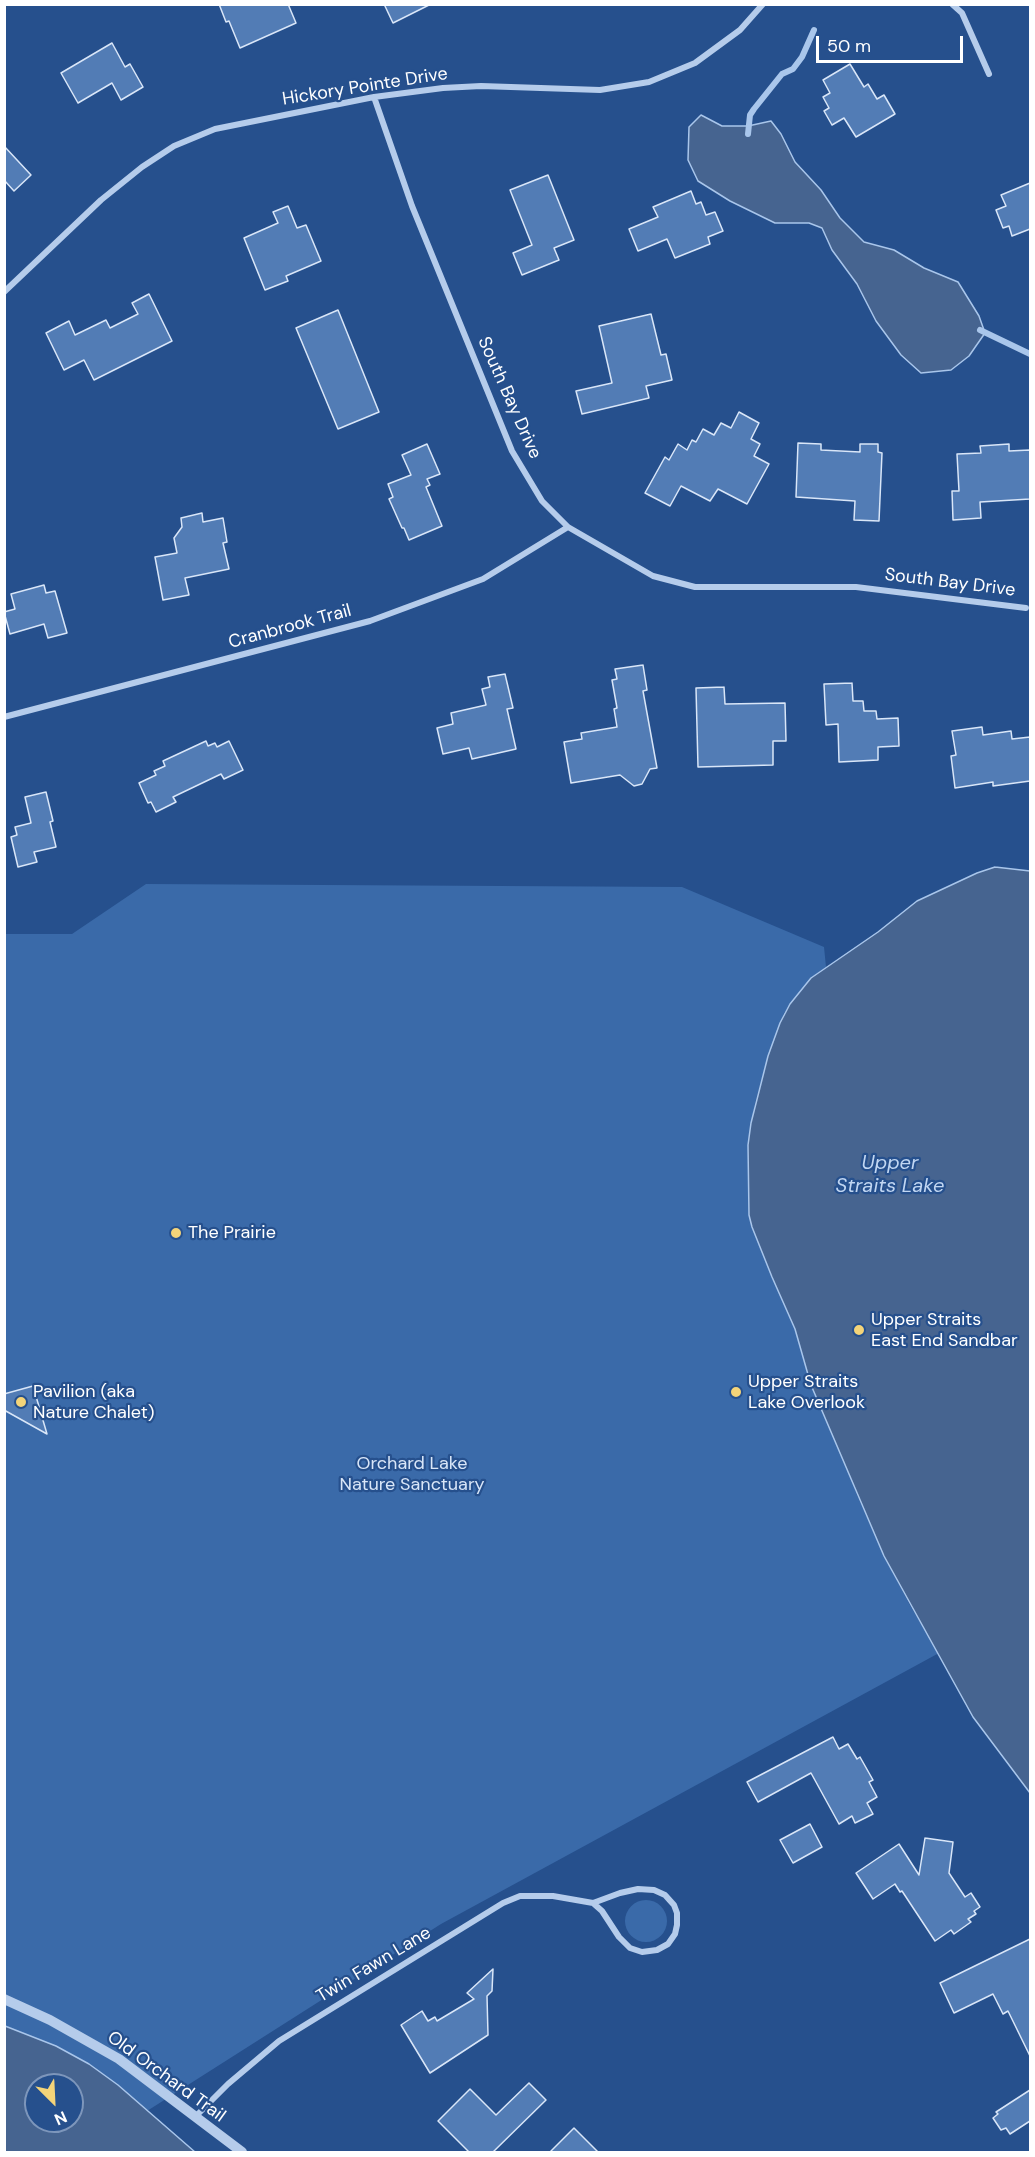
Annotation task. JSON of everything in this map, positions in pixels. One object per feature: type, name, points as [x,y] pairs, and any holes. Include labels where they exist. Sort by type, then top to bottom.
[{"type":"street","name":"Hickory Pointe Drive","points":[[4,292],[101,200],[142,167],[174,146],[215,129],[374,97],[443,88],[481,86],[600,90],[650,81],[695,63],[740,30],[763,4]]},
{"type":"street","points":[[952,4],[962,13],[989,74]]},
{"type":"street","name":"South Bay Drive","points":[[374,97],[412,206],[512,451],[542,501],[567,528],[653,576],[695,587],[856,587],[1026,608]]},
{"type":"street","name":"Cranbrook Trail","points":[[4,717],[370,621],[483,579],[567,528]]},
{"type":"street","name":"Twin Fawn Lane","points":[[195,2116],[228,2084],[279,2041],[503,1903],[520,1896],[553,1896],[593,1903],[638,1889],[654,1890],[665,1895],[674,1905],[677,1913],[675,1934],[668,1944],[657,1950],[642,1952],[630,1948],[602,1911],[593,1903]]},
{"type":"street","name":"Old Orchard Trail","points":[[4,1999],[51,2020],[119,2059],[242,2152]]},
{"type":"green space","name":"Orchard Lake Nature Sanctuary","points":[[146,884],[682,887],[824,947],[826,967],[811,978],[784,1013],[768,1056],[755,1103],[748,1145],[749,1215],[772,1277],[795,1329],[811,1385],[844,1459],[857,1495],[884,1556],[939,1653],[441,1924],[147,2111],[118,2085],[89,2064],[56,2046],[5,2026],[5,934],[72,934]]},
{"type":"green space","points":[[646,1900],[661,1906],[667,1921],[661,1936],[646,1942],[631,1936],[625,1921],[631,1906]]},
{"type":"water","points":[[701,115],[722,126],[748,126],[771,121],[781,134],[795,162],[821,190],[840,218],[864,242],[894,250],[924,268],[958,282],[979,316],[985,333],[969,356],[951,370],[921,373],[901,355],[876,321],[857,284],[832,250],[822,228],[809,223],[775,223],[730,201],[698,181],[688,160],[689,127]]},
{"type":"water","name":"Upper Straits Lake","points":[[995,867],[1030,871],[1030,1793],[973,1717],[884,1556],[811,1385],[795,1329],[772,1277],[749,1215],[748,1145],[751,1123],[768,1056],[780,1023],[790,1004],[811,978],[878,932],[917,901]]},
{"type":"water","points":[[5,2026],[56,2046],[89,2064],[118,2085],[195,2152],[5,2152]]},
{"type":"building","points":[[219,4],[288,4],[296,23],[240,48]]},
{"type":"building","points":[[384,4],[431,4],[393,23]]},
{"type":"building","points":[[112,43],[125,67],[130,64],[143,87],[121,100],[112,83],[78,103],[61,73]]},
{"type":"building","points":[[850,64],[864,87],[868,84],[877,99],[884,95],[895,114],[856,137],[844,118],[832,125],[824,111],[829,108],[823,97],[830,93],[823,80]]},
{"type":"building","points":[[4,146],[31,175],[14,191],[4,180]]},
{"type":"building","points":[[548,175],[574,240],[554,248],[559,260],[522,275],[513,253],[532,245],[510,190]]},
{"type":"building","points":[[1030,183],[1030,229],[1012,236],[1009,226],[1003,228],[996,210],[1006,206],[1001,195]]},
{"type":"building","points":[[691,191],[696,204],[701,202],[706,215],[715,212],[723,231],[708,237],[710,244],[675,258],[667,239],[638,251],[629,229],[658,217],[653,207]]},
{"type":"building","points":[[288,206],[297,228],[306,225],[321,261],[286,276],[288,281],[265,290],[244,238],[278,223],[273,212]]},
{"type":"building","points":[[149,294],[172,341],[94,380],[84,360],[64,370],[46,333],[69,321],[75,335],[106,320],[110,328],[138,314],[132,303]]},
{"type":"building","points":[[338,310],[379,412],[338,429],[296,328]]},
{"type":"building","points":[[651,314],[661,355],[666,354],[672,380],[646,386],[649,398],[582,414],[576,391],[612,383],[599,326]]},
{"type":"building","points":[[739,412],[759,423],[751,439],[760,444],[754,456],[769,464],[747,504],[718,489],[710,501],[681,486],[670,506],[645,493],[665,457],[669,460],[678,444],[687,450],[692,440],[696,442],[703,429],[714,435],[721,423],[731,428]]},
{"type":"building","points":[[798,443],[821,444],[821,450],[860,452],[860,444],[878,444],[878,452],[882,453],[879,521],[854,520],[855,501],[796,497]]},
{"type":"building","points":[[427,444],[440,474],[427,479],[430,485],[426,487],[442,526],[409,540],[389,499],[393,497],[388,484],[411,475],[402,455]]},
{"type":"building","points":[[1009,444],[1009,451],[1030,450],[1030,499],[980,502],[981,518],[953,520],[952,491],[959,491],[957,454],[981,453],[980,446]]},
{"type":"building","points":[[202,513],[203,522],[223,518],[227,542],[223,543],[229,569],[185,578],[189,595],[163,600],[155,557],[177,553],[174,538],[182,527],[181,518]]},
{"type":"building","points":[[44,585],[46,593],[55,591],[67,633],[48,638],[44,624],[10,634],[4,612],[15,609],[11,594]]},
{"type":"building","points":[[643,665],[647,690],[643,691],[657,768],[650,769],[642,784],[634,786],[620,775],[571,783],[564,742],[582,739],[581,733],[617,727],[614,709],[617,708],[612,680],[617,679],[615,669]]},
{"type":"building","points":[[505,674],[513,708],[507,709],[516,749],[472,759],[469,748],[443,754],[437,728],[453,724],[451,713],[486,705],[482,689],[490,687],[488,677]]},
{"type":"building","points":[[852,683],[853,701],[863,701],[864,711],[876,711],[877,719],[898,718],[899,746],[878,747],[878,760],[839,762],[838,724],[826,725],[824,684]]},
{"type":"building","points":[[724,687],[725,704],[785,703],[786,741],[773,741],[773,765],[698,767],[696,688]]},
{"type":"building","points":[[982,727],[983,735],[1011,731],[1012,739],[1030,737],[1030,781],[993,786],[993,782],[955,788],[951,756],[956,755],[952,731]]},
{"type":"building","points":[[206,741],[208,746],[215,743],[217,747],[229,741],[243,770],[224,779],[221,774],[173,797],[176,802],[156,812],[151,802],[148,803],[139,783],[156,775],[154,771],[165,766],[163,761]]},
{"type":"building","points":[[46,792],[56,847],[34,852],[37,862],[18,867],[11,837],[17,835],[15,827],[31,823],[25,797]]},
{"type":"building","name":"Pavilion (aka Nature Chalet)","points":[[33,1386],[47,1434],[4,1410],[4,1394]]},
{"type":"building","points":[[833,1737],[839,1749],[848,1744],[857,1759],[860,1757],[873,1780],[869,1782],[877,1797],[867,1803],[873,1814],[855,1823],[852,1816],[839,1824],[811,1773],[758,1802],[747,1782]]},
{"type":"building","points":[[810,1824],[822,1847],[793,1863],[780,1840]]},
{"type":"building","points":[[925,1838],[953,1842],[949,1873],[965,1897],[971,1893],[980,1907],[974,1911],[976,1914],[968,1919],[971,1922],[954,1934],[951,1930],[935,1941],[895,1884],[873,1899],[856,1873],[899,1844],[919,1875]]},
{"type":"building","points":[[1030,1939],[1030,2056],[1008,2011],[1003,2014],[993,1994],[954,2013],[940,1983]]},
{"type":"building","points":[[493,1969],[492,1991],[487,1996],[488,2035],[430,2073],[401,2025],[422,2011],[428,2021],[435,2017],[437,2021],[474,1999],[467,1993]]},
{"type":"building","points":[[529,2083],[546,2100],[493,2152],[469,2152],[438,2121],[470,2089],[496,2115]]},
{"type":"building","points":[[1030,2090],[1030,2121],[1010,2134],[1006,2128],[1001,2130],[993,2118],[998,2114],[996,2112]]},
{"type":"building","points":[[574,2128],[598,2152],[550,2152]]},
{"type":"waterway","points":[[748,134],[750,115],[782,74],[793,69],[802,57],[814,30]]},
{"type":"waterway","points":[[980,330],[1030,354]]},
{"type":"place","name":"The Prairie","points":[[176,1233]]},
{"type":"place","name":"Upper Straits East End Sandbar","points":[[859,1330]]},
{"type":"place","name":"Upper Straits Lake Overlook","points":[[736,1392]]},
{"type":"place","name":"Pavilion (aka Nature Chalet)","points":[[21,1402]]}]
